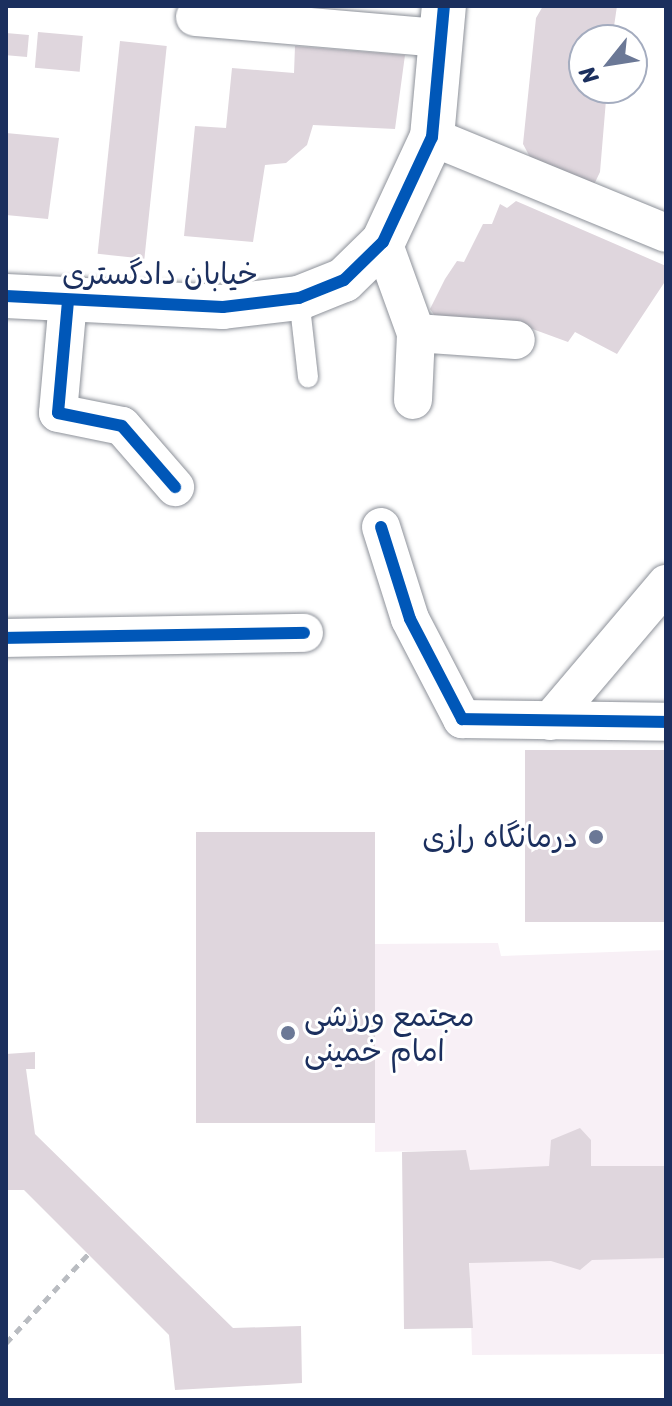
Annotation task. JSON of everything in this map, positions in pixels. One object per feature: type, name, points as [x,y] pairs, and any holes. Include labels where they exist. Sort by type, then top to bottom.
[{"type":"street","points":[[195,17],[443,22]]},
{"type":"street","name":"خیابان دادگستری","points":[[6,296],[223,307],[299,298],[344,280],[383,242],[432,137],[443,22]]},
{"type":"street","points":[[432,137],[666,233]]},
{"type":"street","points":[[383,242],[416,333],[413,400]]},
{"type":"street","points":[[68,301],[58,413],[122,426],[175,487]]},
{"type":"street","points":[[416,333],[516,340]]},
{"type":"street","points":[[381,527],[410,619],[462,719],[666,722]]},
{"type":"street","points":[[550,721],[666,584]]},
{"type":"street","points":[[6,638],[304,633]]},
{"type":"lane","points":[[299,298],[308,377]]},
{"type":"path","points":[[6,1343],[88,1254]]},
{"type":"shaded area","points":[[498,943],[501,956],[666,950],[666,1354],[472,1355],[466,1150],[375,1152],[375,944]]},
{"type":"building","points":[[543,6],[617,6],[614,24],[568,24],[568,104],[606,104],[600,172],[589,195],[531,159],[523,144],[536,18]]},
{"type":"building","points":[[38,32],[83,36],[80,72],[35,68]]},
{"type":"building","points":[[6,33],[29,35],[27,57],[6,55]]},
{"type":"building","points":[[120,41],[167,46],[144,259],[98,254]]},
{"type":"building","points":[[295,46],[405,55],[395,129],[313,125],[307,145],[286,163],[265,165],[253,242],[184,236],[195,126],[226,128],[232,68],[294,73]]},
{"type":"building","points":[[6,133],[59,138],[48,219],[6,215]]},
{"type":"building","points":[[516,201],[666,266],[666,280],[617,354],[575,332],[568,342],[527,327],[437,319],[430,309],[457,261],[464,262],[483,224],[492,224],[500,204],[507,208]]},
{"type":"building","name":"درمانگاه رازی","points":[[525,750],[666,750],[666,922],[525,922]]},
{"type":"building","name":"مجتمع ورزشی امام خمینی","points":[[196,832],[375,832],[375,1123],[196,1123]]},
{"type":"building","points":[[35,1052],[35,1069],[26,1069],[35,1134],[233,1328],[301,1326],[302,1383],[175,1390],[169,1335],[24,1190],[6,1190],[6,1054]]},
{"type":"building","points":[[580,1128],[591,1140],[591,1166],[666,1166],[666,1258],[592,1260],[580,1270],[551,1261],[469,1263],[473,1328],[404,1329],[402,1152],[466,1150],[470,1170],[549,1166],[551,1140]]},
{"type":"cycle path","points":[[6,296],[223,307],[299,298],[344,280],[383,242],[432,137],[444,6]]},
{"type":"cycle path","points":[[68,301],[58,413],[122,426],[175,487]]},
{"type":"cycle path","points":[[381,527],[410,619],[462,719],[666,722]]},
{"type":"cycle path","points":[[6,638],[304,633]]},
{"type":"place","name":"درمانگاه رازی","points":[[596,837]]},
{"type":"place","name":"مجتمع ورزشی امام خمینی","points":[[288,1033]]}]
